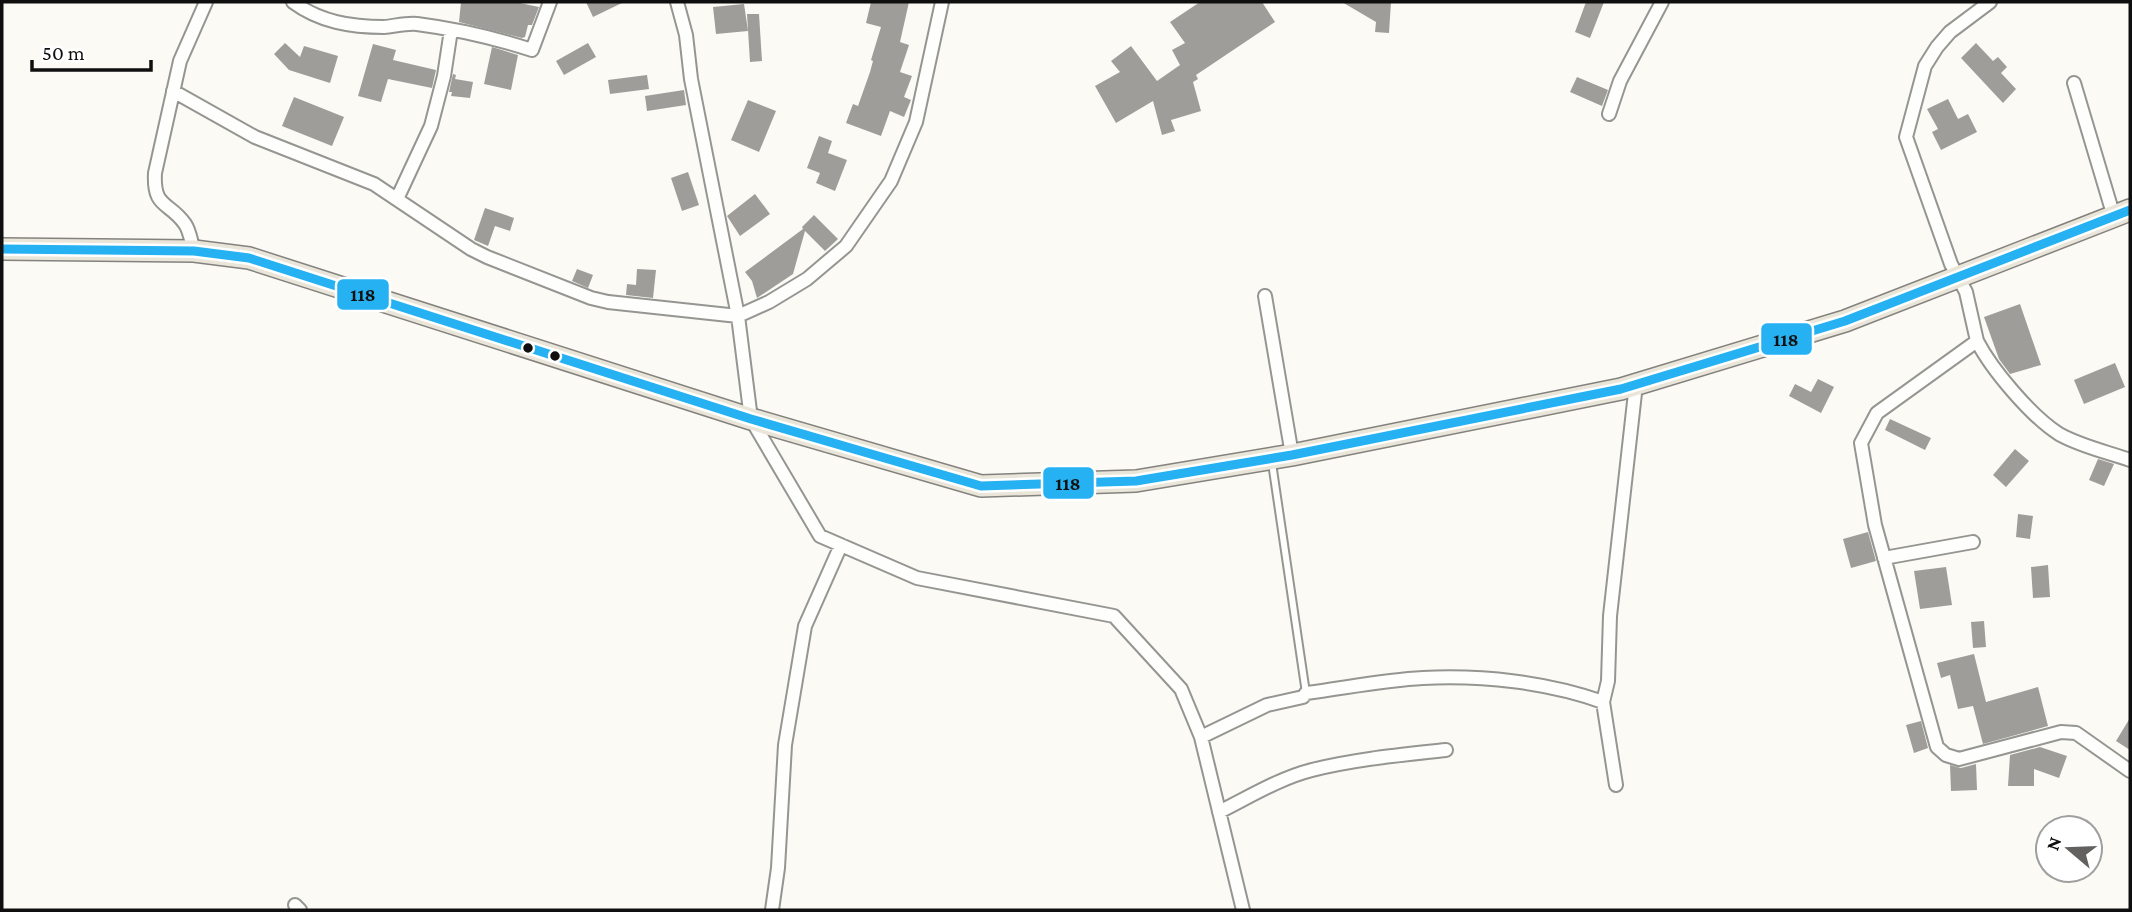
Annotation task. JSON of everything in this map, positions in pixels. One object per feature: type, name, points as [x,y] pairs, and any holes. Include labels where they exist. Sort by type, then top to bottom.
[{"type":"highway","points":[[2,249],[194,251],[249,258],[751,419],[981,486],[1136,481],[1244,461],[1282,457],[1621,389],[1845,321],[1957,275],[2122,213]]},
{"type":"street","points":[[194,251],[183,221],[166,208],[154,189],[180,61],[206,2]]},
{"type":"street","points":[[293,2],[308,13],[346,24],[384,27],[413,24],[451,30],[532,50],[550,2]]},
{"type":"street","points":[[677,2],[686,35],[691,79],[738,316],[751,419],[820,536],[917,578],[1114,616],[1181,690],[1201,737],[1242,910]]},
{"type":"street","points":[[173,91],[255,136],[359,177],[471,249],[591,298],[738,316],[769,302],[807,279],[846,246],[891,181],[916,122],[942,2]]},
{"type":"street","points":[[1609,114],[1620,81],[1662,2]]},
{"type":"street","points":[[1990,2],[1950,32],[1925,66],[1906,136],[1951,264],[1966,292],[1977,341],[1991,367],[2043,421],[2060,434],[2130,460]]},
{"type":"street","points":[[397,200],[431,126],[444,76],[451,30]]},
{"type":"street","points":[[2074,83],[2122,213]]},
{"type":"street","points":[[1265,296],[1282,457]]},
{"type":"street","points":[[1977,341],[1877,413],[1861,443],[1884,558],[1937,747],[1946,755],[1959,759],[2062,732],[2076,733],[2130,771]]},
{"type":"street","points":[[1616,785],[1603,702],[1608,681],[1610,616],[1636,384]]},
{"type":"street","points":[[1884,558],[1973,542]]},
{"type":"street","points":[[772,910],[778,868],[785,745],[805,626],[841,545]]},
{"type":"street","points":[[1201,737],[1267,705],[1303,697],[1306,693],[1424,678],[1475,678],[1563,690],[1603,702]]},
{"type":"street","points":[[1219,812],[1270,786],[1311,770],[1381,757],[1446,750]]},
{"type":"lane","points":[[1282,457],[1306,693]]},
{"type":"building","points":[[461,2],[515,2],[539,7],[532,25],[528,25],[525,37],[522,38],[459,22]]},
{"type":"building","points":[[586,2],[624,2],[593,17]]},
{"type":"building","points":[[871,2],[909,2],[900,42],[909,45],[900,72],[912,76],[904,97],[911,100],[904,117],[890,111],[881,136],[846,123],[853,104],[858,106],[881,27],[866,23]]},
{"type":"building","points":[[1200,2],[1262,2],[1275,22],[1196,75],[1198,79],[1193,82],[1201,111],[1171,120],[1175,131],[1162,135],[1153,101],[1116,123],[1095,86],[1120,72],[1111,61],[1131,46],[1157,81],[1180,65],[1172,50],[1185,43],[1170,22]]},
{"type":"building","points":[[1342,2],[1391,2],[1389,33],[1375,32],[1376,22]]},
{"type":"building","points":[[1586,2],[1604,2],[1590,38],[1575,32]]},
{"type":"building","points":[[744,4],[748,31],[716,34],[713,7]]},
{"type":"building","points":[[747,14],[759,14],[762,61],[750,62]]},
{"type":"building","points":[[285,43],[300,57],[304,46],[338,56],[330,83],[289,70],[274,54]]},
{"type":"building","points":[[588,43],[596,57],[564,75],[556,61]]},
{"type":"building","points":[[1976,43],[1993,61],[1998,57],[2007,67],[2001,73],[2016,89],[2003,103],[1961,58]]},
{"type":"building","points":[[373,44],[396,50],[393,60],[436,70],[432,88],[388,79],[381,102],[358,96]]},
{"type":"building","points":[[492,47],[518,55],[511,90],[484,84]]},
{"type":"building","points":[[453,74],[456,75],[455,79],[473,82],[470,98],[451,96],[452,92],[449,92]]},
{"type":"building","points":[[647,75],[649,89],[610,94],[608,80]]},
{"type":"building","points":[[1577,77],[1608,90],[1602,106],[1570,92]]},
{"type":"building","points":[[684,90],[686,105],[647,111],[645,96]]},
{"type":"building","points":[[294,97],[344,117],[332,146],[282,126]]},
{"type":"building","points":[[1948,99],[1958,119],[1968,114],[1977,132],[1941,150],[1932,132],[1938,129],[1927,109]]},
{"type":"building","points":[[748,100],[776,111],[759,152],[731,140]]},
{"type":"building","points":[[819,136],[832,141],[828,153],[847,160],[835,191],[816,183],[820,173],[807,168]]},
{"type":"building","points":[[688,172],[699,205],[682,211],[671,178]]},
{"type":"building","points":[[755,194],[770,214],[740,236],[727,216]]},
{"type":"building","points":[[485,208],[514,218],[510,231],[495,226],[488,246],[474,240]]},
{"type":"building","points":[[814,215],[838,239],[825,251],[805,231],[793,274],[757,298],[752,281],[745,272],[803,229]]},
{"type":"building","points":[[577,269],[593,275],[588,288],[572,281]]},
{"type":"building","points":[[637,269],[656,270],[653,298],[626,295],[627,284],[636,285]]},
{"type":"building","points":[[2020,304],[2041,365],[2010,374],[1999,359],[1984,317]]},
{"type":"building","points":[[2115,363],[2125,387],[2084,404],[2074,380]]},
{"type":"building","points":[[1818,379],[1834,387],[1821,413],[1789,396],[1795,384],[1811,392]]},
{"type":"building","points":[[1890,419],[1931,438],[1925,450],[1885,430]]},
{"type":"building","points":[[2015,449],[2029,461],[2006,487],[1993,475]]},
{"type":"building","points":[[2098,459],[2114,464],[2104,486],[2089,480]]},
{"type":"building","points":[[2018,514],[2033,516],[2030,539],[2016,537]]},
{"type":"building","points":[[1868,532],[1876,561],[1851,568],[1843,539]]},
{"type":"building","points":[[2048,565],[2050,597],[2033,598],[2031,567]]},
{"type":"building","points":[[1946,567],[1952,605],[1920,609],[1914,571]]},
{"type":"building","points":[[1984,621],[1986,647],[1973,648],[1971,622]]},
{"type":"building","points":[[1974,654],[1986,702],[2038,687],[2048,726],[1983,744],[1973,706],[1958,709],[1950,675],[1941,678],[1937,663]]},
{"type":"building","points":[[2130,718],[2130,750],[2116,741]]},
{"type":"building","points":[[1921,721],[1928,748],[1914,753],[1906,725]]},
{"type":"building","points":[[2040,747],[2067,756],[2059,778],[2034,769],[2034,786],[2008,786],[2010,755]]},
{"type":"building","points":[[1976,764],[1977,790],[1951,791],[1950,765],[1961,768]]},
{"type":"transit line","name":"118","points":[[2,249],[194,251],[249,258],[751,419],[981,486],[1136,481],[1292,455],[1621,389],[1845,321],[2130,210]]}]
